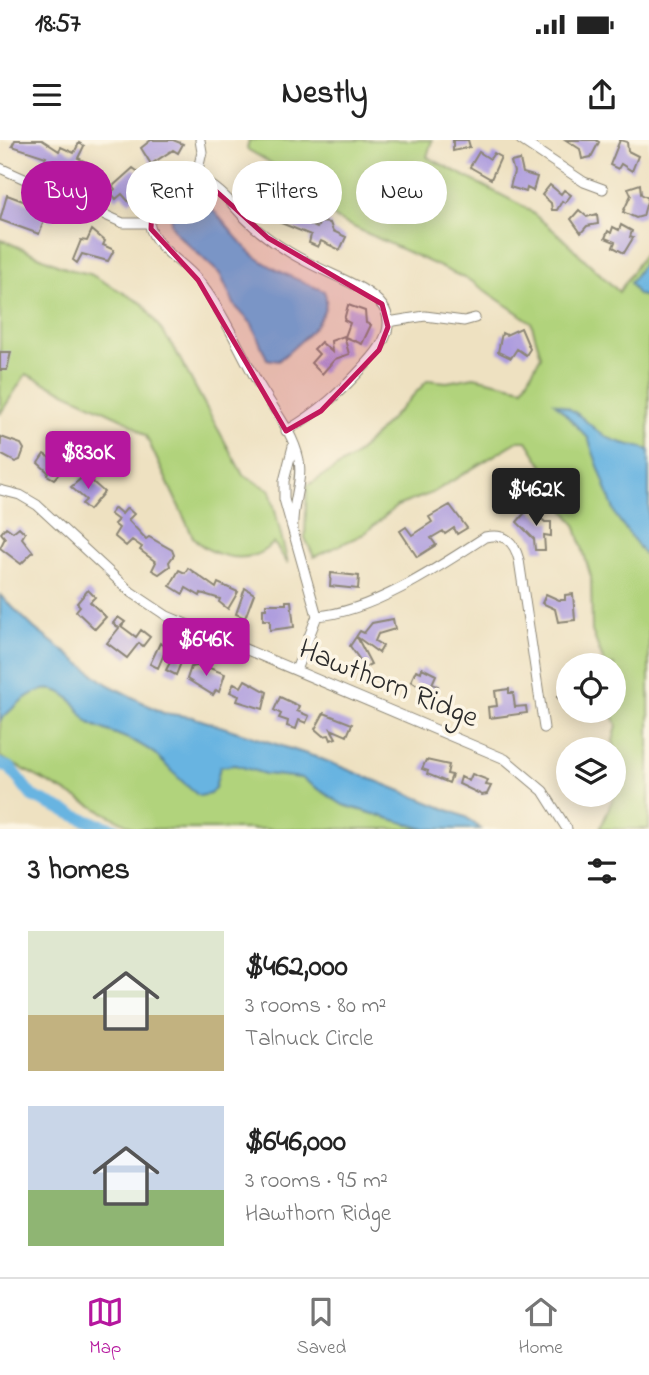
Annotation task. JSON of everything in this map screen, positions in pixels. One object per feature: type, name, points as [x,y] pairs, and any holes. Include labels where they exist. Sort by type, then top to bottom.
[{"type":"street","points":[[200,140],[200,161]]},
{"type":"street","points":[[521,140],[584,182],[603,189]]},
{"type":"street","points":[[0,168],[126,223]]},
{"type":"street","points":[[218,190],[250,223],[291,253],[374,294],[382,304],[388,321],[385,340],[379,350],[348,384],[321,411],[286,431]]},
{"type":"street","points":[[150,224],[158,242],[198,280],[293,446],[299,473],[292,515],[293,529],[317,616],[296,670]]},
{"type":"street","points":[[388,321],[425,316],[464,321],[475,318]]},
{"type":"street","name":"Hawthorn Ridge","points":[[0,490],[20,495],[37,505],[120,582],[153,608],[184,624],[505,759],[543,791],[567,829]]},
{"type":"street","points":[[317,616],[365,604],[422,575],[485,537],[496,535],[508,539],[516,548],[519,561],[544,728]]},
{"type":"highlighted area","points":[[187,178],[207,183],[268,238],[382,304],[388,327],[379,350],[321,411],[286,431],[198,280],[151,229],[152,202],[171,183]]},
{"type":"green space","points":[[249,140],[432,140],[427,157],[435,161],[356,161],[356,224],[447,224],[447,167],[525,207],[558,234],[619,292],[649,246],[649,829],[600,829],[609,807],[626,807],[626,737],[614,737],[616,723],[626,723],[626,653],[600,653],[592,631],[591,577],[575,524],[557,500],[546,471],[527,441],[518,441],[432,493],[397,506],[364,534],[314,557],[305,538],[307,486],[355,456],[428,380],[447,382],[474,377],[523,388],[541,356],[531,322],[471,281],[342,222],[342,161],[268,161],[247,149]]},
{"type":"green space","points":[[0,239],[68,269],[90,274],[143,304],[174,348],[243,475],[270,490],[288,564],[274,543],[258,554],[230,557],[213,552],[199,543],[193,537],[146,436],[127,421],[26,374],[0,414]]},
{"type":"green space","points":[[0,601],[136,710],[449,829],[135,829],[0,757]]},
{"type":"water","points":[[218,215],[256,257],[281,272],[324,291],[326,301],[319,320],[303,339],[278,361],[267,359],[252,324],[235,306],[220,274],[177,234],[171,224],[218,224]]},
{"type":"water","points":[[649,255],[649,297],[638,295],[630,283]]},
{"type":"water","points":[[555,403],[573,411],[607,437],[649,450],[649,561],[616,516],[588,438]]},
{"type":"water","points":[[0,595],[35,629],[107,684],[163,713],[192,717],[319,758],[466,817],[481,829],[425,829],[343,805],[301,778],[265,774],[235,765],[220,767],[215,788],[210,794],[199,796],[156,755],[133,741],[93,725],[72,701],[53,690],[33,693],[0,721]]},
{"type":"building","points":[[15,140],[42,140],[59,151],[61,147],[74,153],[79,143],[84,146],[78,158],[84,161],[44,161],[46,157],[12,146]]},
{"type":"building","points":[[151,140],[173,140],[183,144],[178,153],[173,150],[156,161],[149,161],[141,148]]},
{"type":"building","points":[[453,140],[468,140],[470,147],[453,151]]},
{"type":"building","points":[[566,140],[599,142],[591,157],[582,159],[580,149]]},
{"type":"building","points":[[620,140],[627,142],[628,151],[638,156],[632,171],[621,164],[618,169],[610,165]]},
{"type":"building","points":[[479,152],[490,159],[494,153],[501,157],[491,179],[470,167]]},
{"type":"building","points":[[520,160],[523,173],[537,177],[533,191],[527,188],[526,192],[510,187],[514,172],[511,162]]},
{"type":"building","points":[[126,174],[126,199],[122,194],[116,199],[112,194],[115,189],[113,186]]},
{"type":"building","points":[[640,184],[641,194],[648,198],[643,216],[636,218],[623,212],[631,195],[628,188]]},
{"type":"building","points":[[550,185],[561,194],[564,190],[571,195],[565,203],[562,201],[557,210],[552,210],[551,203],[542,195]]},
{"type":"building","points":[[7,195],[21,200],[21,224],[43,224],[39,234],[0,220]]},
{"type":"building","points":[[579,210],[587,217],[597,214],[598,224],[587,226],[581,233],[571,219]]},
{"type":"building","points":[[284,224],[308,224],[317,228],[319,224],[330,224],[333,231],[346,237],[340,250],[321,241],[318,247],[309,243],[311,235]]},
{"type":"building","points":[[621,225],[632,231],[630,237],[633,238],[624,253],[613,247],[615,242],[605,238],[608,231],[611,233],[613,227],[619,230]]},
{"type":"building","points":[[92,230],[105,241],[103,245],[114,250],[108,261],[82,254],[77,263],[73,260],[81,240],[87,241]]},
{"type":"building","points":[[348,305],[365,311],[366,323],[371,325],[362,344],[345,337],[350,323],[344,320]]},
{"type":"building","points":[[521,328],[530,349],[526,355],[517,349],[511,358],[498,352],[502,333],[506,335]]},
{"type":"building","points":[[344,336],[349,354],[335,359],[322,374],[311,363],[319,354],[314,349],[321,342],[332,352],[331,341]]},
{"type":"building","points":[[0,352],[11,352],[7,370],[0,370]]},
{"type":"building","points":[[1,437],[21,444],[24,449],[20,460],[15,462],[0,454]]},
{"type":"building","points":[[44,454],[52,459],[55,454],[59,456],[57,462],[65,467],[54,479],[47,475],[48,472],[38,463]]},
{"type":"building","points":[[85,475],[104,492],[89,510],[82,504],[86,500],[71,487]]},
{"type":"building","points":[[450,505],[467,528],[457,534],[454,528],[445,534],[443,531],[431,538],[436,545],[417,557],[400,531],[406,527],[412,535],[432,522],[429,517]]},
{"type":"building","points":[[115,508],[122,514],[127,508],[134,514],[128,520],[146,539],[149,537],[172,550],[174,555],[169,562],[170,566],[159,574],[152,570],[156,562],[140,550],[142,547],[132,540],[126,546],[114,536],[119,528],[114,524],[118,520],[110,514]]},
{"type":"building","points":[[529,508],[545,522],[551,522],[551,536],[544,535],[545,550],[535,550],[534,539],[517,522]]},
{"type":"building","points":[[6,527],[13,532],[19,527],[25,533],[22,538],[33,552],[21,564],[0,548],[5,538],[1,533]]},
{"type":"building","points":[[188,568],[216,588],[218,583],[238,592],[228,609],[219,602],[220,599],[201,593],[200,596],[186,588],[183,594],[170,586],[179,570],[185,573]]},
{"type":"building","points":[[331,573],[359,576],[358,589],[330,586]]},
{"type":"building","points":[[245,588],[254,594],[245,618],[236,614]]},
{"type":"building","points":[[88,590],[95,597],[90,602],[106,617],[95,629],[76,611],[80,606],[77,603]]},
{"type":"building","points":[[546,594],[565,600],[565,595],[573,594],[575,620],[558,622],[555,609],[542,603]]},
{"type":"building","points":[[286,601],[291,601],[294,627],[270,630],[270,620],[263,620],[263,609],[266,609],[266,604],[286,604]]},
{"type":"building","points":[[118,617],[125,622],[121,626],[136,637],[141,630],[150,637],[143,646],[139,643],[127,658],[107,643],[119,628],[113,623]]},
{"type":"building","points":[[393,619],[395,629],[378,634],[375,641],[383,646],[379,653],[357,637],[371,664],[365,667],[350,646],[360,631],[364,633],[372,623]]},
{"type":"building","points":[[160,643],[167,647],[158,668],[150,664]]},
{"type":"building","points":[[175,653],[182,660],[176,675],[166,670]]},
{"type":"building","points":[[202,665],[225,674],[219,692],[216,690],[213,695],[187,679],[191,667]]},
{"type":"building","points":[[422,668],[436,675],[432,684],[438,686],[434,696],[411,681],[416,670],[421,672]]},
{"type":"building","points":[[245,680],[267,692],[263,709],[237,701],[239,696],[230,692],[234,683],[241,687]]},
{"type":"building","points":[[509,689],[509,693],[513,693],[515,707],[526,706],[527,713],[489,718],[488,707],[497,706],[495,691]]},
{"type":"building","points":[[280,697],[299,706],[297,711],[309,716],[306,723],[299,720],[296,729],[287,726],[288,721],[279,718],[281,714],[274,710]]},
{"type":"building","points":[[324,713],[352,724],[347,736],[331,729],[336,738],[331,740],[329,735],[323,736],[315,729]]},
{"type":"building","points":[[426,760],[449,765],[447,774],[452,775],[449,783],[427,774],[428,771],[422,769]]},
{"type":"building","points":[[472,774],[488,780],[486,785],[491,786],[487,794],[482,795],[459,784],[461,777],[469,781]]},
{"type":"waterway","points":[[0,764],[10,768],[32,796],[85,820],[115,829]]}]
